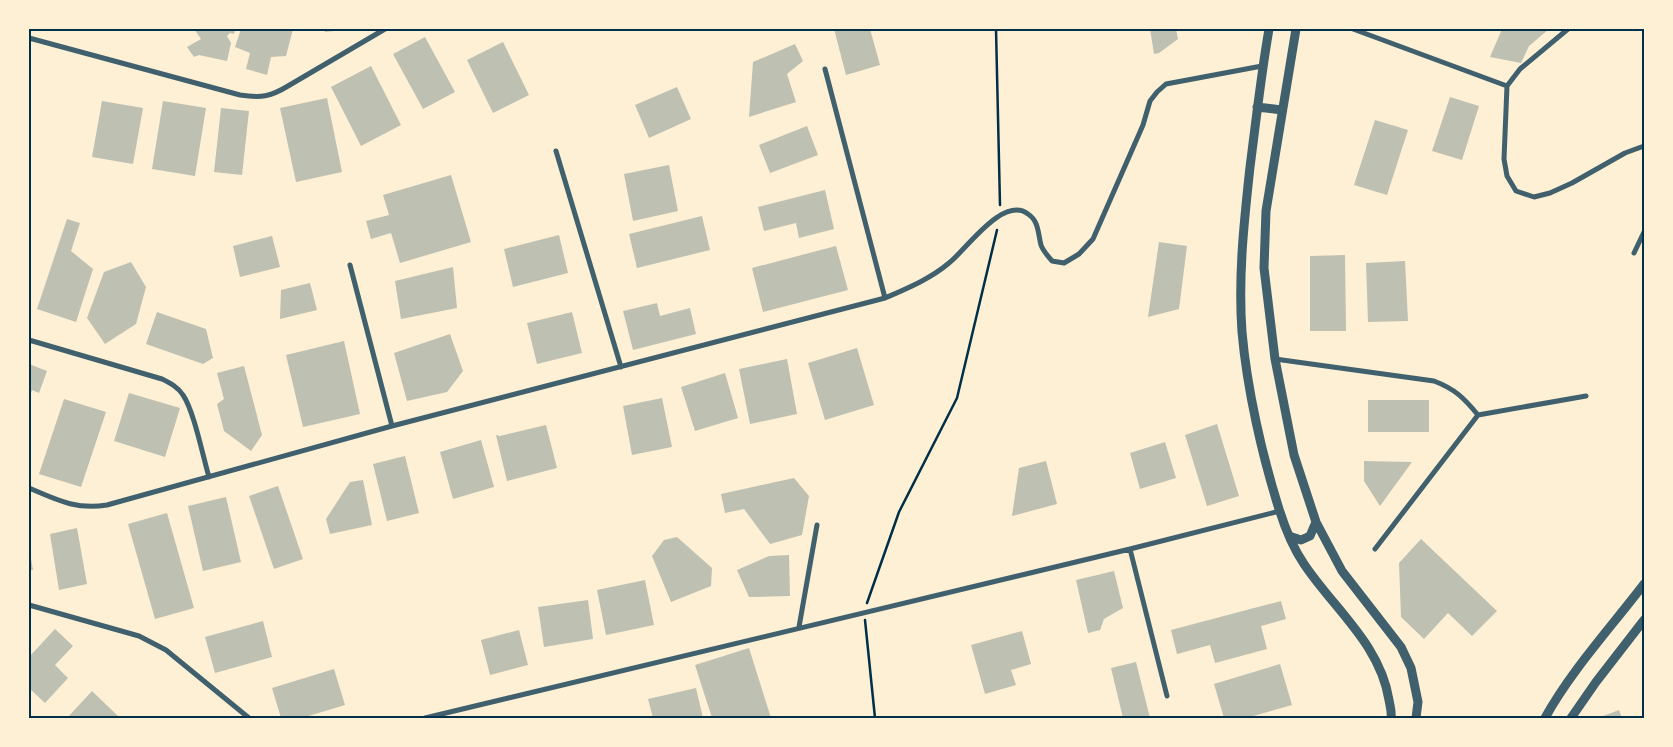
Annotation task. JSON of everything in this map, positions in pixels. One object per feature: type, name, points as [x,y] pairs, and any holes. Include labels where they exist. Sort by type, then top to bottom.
[{"type":"street","points":[[29,38],[240,96],[258,98],[272,95],[385,29]]},
{"type":"street","points":[[1269,29],[1257,107],[1240,268],[1242,333],[1250,385],[1266,463],[1289,536],[1303,563],[1370,648],[1388,688],[1391,718]]},
{"type":"street","points":[[1296,29],[1266,211],[1264,268],[1275,359],[1294,455],[1316,522],[1342,570],[1400,647],[1411,668],[1418,702],[1416,718]]},
{"type":"street","points":[[1353,29],[1508,86]]},
{"type":"street","points":[[1568,29],[1520,69],[1508,86],[1504,159],[1507,176],[1516,192],[1534,197],[1550,193],[1572,183],[1625,153],[1644,146]]},
{"type":"street","points":[[29,488],[78,507],[93,507],[392,426],[885,298],[921,283],[950,262],[1000,215],[1014,210],[1028,214],[1039,228],[1042,247],[1052,261],[1064,263],[1079,254],[1093,238],[1143,125],[1150,101],[1157,92],[1166,84],[1262,66]]},
{"type":"street","points":[[825,69],[885,298]]},
{"type":"street","points":[[1257,107],[1282,110]]},
{"type":"street","points":[[556,151],[621,368]]},
{"type":"street","points":[[1634,253],[1644,232]]},
{"type":"street","points":[[350,264],[392,426]]},
{"type":"street","points":[[29,340],[162,379],[174,386],[184,396],[190,408],[209,477]]},
{"type":"street","points":[[1275,359],[1434,381],[1450,387],[1478,415]]},
{"type":"street","points":[[1375,549],[1478,415],[1586,396]]},
{"type":"street","points":[[424,718],[799,627],[1130,550],[1280,511]]},
{"type":"street","points":[[1289,536],[1301,540],[1310,536],[1316,522]]},
{"type":"street","points":[[799,627],[818,525]]},
{"type":"street","points":[[1130,550],[1167,696]]},
{"type":"street","points":[[1546,718],[1553,705],[1584,662],[1644,584]]},
{"type":"street","points":[[29,605],[139,636],[153,642],[166,650],[249,718]]},
{"type":"street","points":[[1571,718],[1644,620]]},
{"type":"path","points":[[875,718],[864,612],[899,512],[956,398],[1000,215],[996,29]]},
{"type":"building","points":[[194,29],[235,29],[234,34],[230,33],[227,36],[231,43],[227,61],[199,55],[194,57],[187,47],[201,39]]},
{"type":"building","points":[[241,29],[293,29],[286,56],[271,57],[267,75],[246,69],[250,53],[235,47]]},
{"type":"building","points":[[325,29],[343,29],[343,30],[325,32]]},
{"type":"building","points":[[834,29],[870,29],[880,65],[846,75]]},
{"type":"building","points":[[1150,29],[1176,29],[1178,39],[1159,53],[1154,54]]},
{"type":"building","points":[[1502,29],[1549,29],[1529,46],[1521,63],[1490,57]]},
{"type":"building","points":[[425,37],[455,92],[423,109],[393,54]]},
{"type":"building","points":[[503,42],[529,95],[493,113],[467,60]]},
{"type":"building","points":[[795,44],[803,61],[787,74],[796,102],[749,117],[753,62]]},
{"type":"building","points":[[371,66],[401,125],[361,146],[331,87]]},
{"type":"building","points":[[677,87],[691,119],[649,138],[635,105]]},
{"type":"building","points":[[1450,97],[1479,106],[1462,160],[1432,151]]},
{"type":"building","points":[[327,98],[342,172],[296,182],[280,108]]},
{"type":"building","points":[[102,101],[143,108],[133,164],[92,157]]},
{"type":"building","points":[[163,101],[206,108],[195,176],[152,169]]},
{"type":"building","points":[[221,108],[249,111],[242,175],[214,172]]},
{"type":"building","points":[[1375,120],[1408,130],[1387,195],[1354,185]]},
{"type":"building","points":[[807,126],[818,155],[770,173],[759,145]]},
{"type":"building","points":[[669,165],[678,211],[633,221],[624,174]]},
{"type":"building","points":[[451,175],[471,242],[400,263],[391,233],[371,239],[366,221],[389,215],[383,195]]},
{"type":"building","points":[[825,190],[834,229],[799,238],[796,223],[764,231],[758,207]]},
{"type":"building","points":[[702,216],[710,250],[637,268],[629,234]]},
{"type":"building","points":[[67,219],[80,223],[71,251],[93,269],[76,322],[37,309]]},
{"type":"building","points":[[559,235],[568,273],[513,287],[504,249]]},
{"type":"building","points":[[272,236],[280,267],[240,277],[233,246]]},
{"type":"building","points":[[1159,242],[1187,246],[1179,309],[1148,317]]},
{"type":"building","points":[[836,246],[848,290],[763,312],[752,268]]},
{"type":"building","points":[[1345,255],[1346,331],[1310,331],[1310,256]]},
{"type":"building","points":[[1405,261],[1408,321],[1368,322],[1366,263]]},
{"type":"building","points":[[131,262],[146,287],[136,324],[105,344],[87,318],[104,272]]},
{"type":"building","points":[[453,267],[457,308],[401,319],[395,281]]},
{"type":"building","points":[[310,283],[317,310],[280,319],[281,290]]},
{"type":"building","points":[[657,303],[660,316],[690,308],[696,334],[633,350],[623,311]]},
{"type":"building","points":[[157,312],[206,329],[213,358],[203,364],[146,344]]},
{"type":"building","points":[[572,312],[582,353],[537,364],[527,323]]},
{"type":"building","points":[[450,334],[463,371],[447,392],[407,401],[394,353]]},
{"type":"building","points":[[344,341],[360,414],[303,427],[286,355]]},
{"type":"building","points":[[857,348],[874,405],[825,420],[808,363]]},
{"type":"building","points":[[787,359],[797,414],[750,424],[739,369]]},
{"type":"building","points":[[29,364],[47,371],[39,393],[32,390],[29,399]]},
{"type":"building","points":[[244,366],[262,435],[251,451],[224,431],[217,404],[224,399],[217,373]]},
{"type":"building","points":[[725,373],[738,418],[695,431],[681,387]]},
{"type":"building","points":[[129,393],[180,408],[165,457],[114,441]]},
{"type":"building","points":[[662,398],[672,447],[632,455],[623,406]]},
{"type":"building","points":[[64,399],[106,412],[81,487],[39,474]]},
{"type":"building","points":[[1368,400],[1429,400],[1429,432],[1368,432]]},
{"type":"building","points":[[1217,424],[1239,496],[1207,506],[1185,435]]},
{"type":"building","points":[[546,425],[557,468],[507,481],[496,435],[500,436]]},
{"type":"building","points":[[481,440],[494,487],[453,499],[440,452]]},
{"type":"building","points":[[1165,442],[1176,478],[1140,489],[1130,453]]},
{"type":"building","points":[[405,456],[419,513],[387,521],[373,464]]},
{"type":"building","points":[[1046,461],[1057,504],[1012,516],[1019,468]]},
{"type":"building","points":[[1364,461],[1412,462],[1380,506],[1364,481]]},
{"type":"building","points":[[794,478],[809,496],[802,535],[770,544],[744,509],[725,513],[721,494]]},
{"type":"building","points":[[363,480],[372,525],[330,534],[326,519],[350,482]]},
{"type":"building","points":[[278,486],[303,559],[274,569],[249,496]]},
{"type":"building","points":[[226,497],[241,562],[203,571],[188,506]]},
{"type":"building","points":[[167,513],[194,608],[155,619],[128,524]]},
{"type":"building","points":[[77,528],[87,584],[59,590],[50,534]]},
{"type":"building","points":[[677,537],[712,568],[711,586],[671,602],[652,556],[664,540]]},
{"type":"building","points":[[1421,539],[1497,611],[1472,636],[1448,613],[1424,639],[1401,617],[1399,563]]},
{"type":"building","points":[[29,547],[33,570],[29,570]]},
{"type":"building","points":[[789,555],[790,596],[749,597],[737,570],[769,556]]},
{"type":"building","points":[[1114,571],[1123,608],[1104,619],[1100,630],[1088,633],[1076,580]]},
{"type":"building","points":[[645,580],[654,625],[606,635],[597,590]]},
{"type":"building","points":[[588,600],[593,639],[544,647],[538,607]]},
{"type":"building","points":[[1281,601],[1286,619],[1261,626],[1267,649],[1215,663],[1210,645],[1177,654],[1171,630]]},
{"type":"building","points":[[263,621],[272,657],[215,673],[205,637]]},
{"type":"building","points":[[55,629],[73,646],[55,665],[68,678],[45,703],[29,688],[29,657]]},
{"type":"building","points":[[519,630],[528,665],[490,675],[481,640]]},
{"type":"building","points":[[1022,631],[1031,664],[1011,670],[1016,685],[985,694],[971,645]]},
{"type":"building","points":[[749,648],[771,718],[712,718],[695,665]]},
{"type":"building","points":[[1136,662],[1150,718],[1123,718],[1111,668]]},
{"type":"building","points":[[1280,664],[1292,705],[1246,718],[1224,718],[1214,684]]},
{"type":"building","points":[[334,669],[345,705],[302,718],[281,718],[272,688]]},
{"type":"building","points":[[696,688],[703,718],[653,718],[648,699]]},
{"type":"building","points":[[92,691],[119,717],[118,718],[67,718]]},
{"type":"building","points":[[1619,710],[1622,718],[1604,718],[1603,716]]}]
